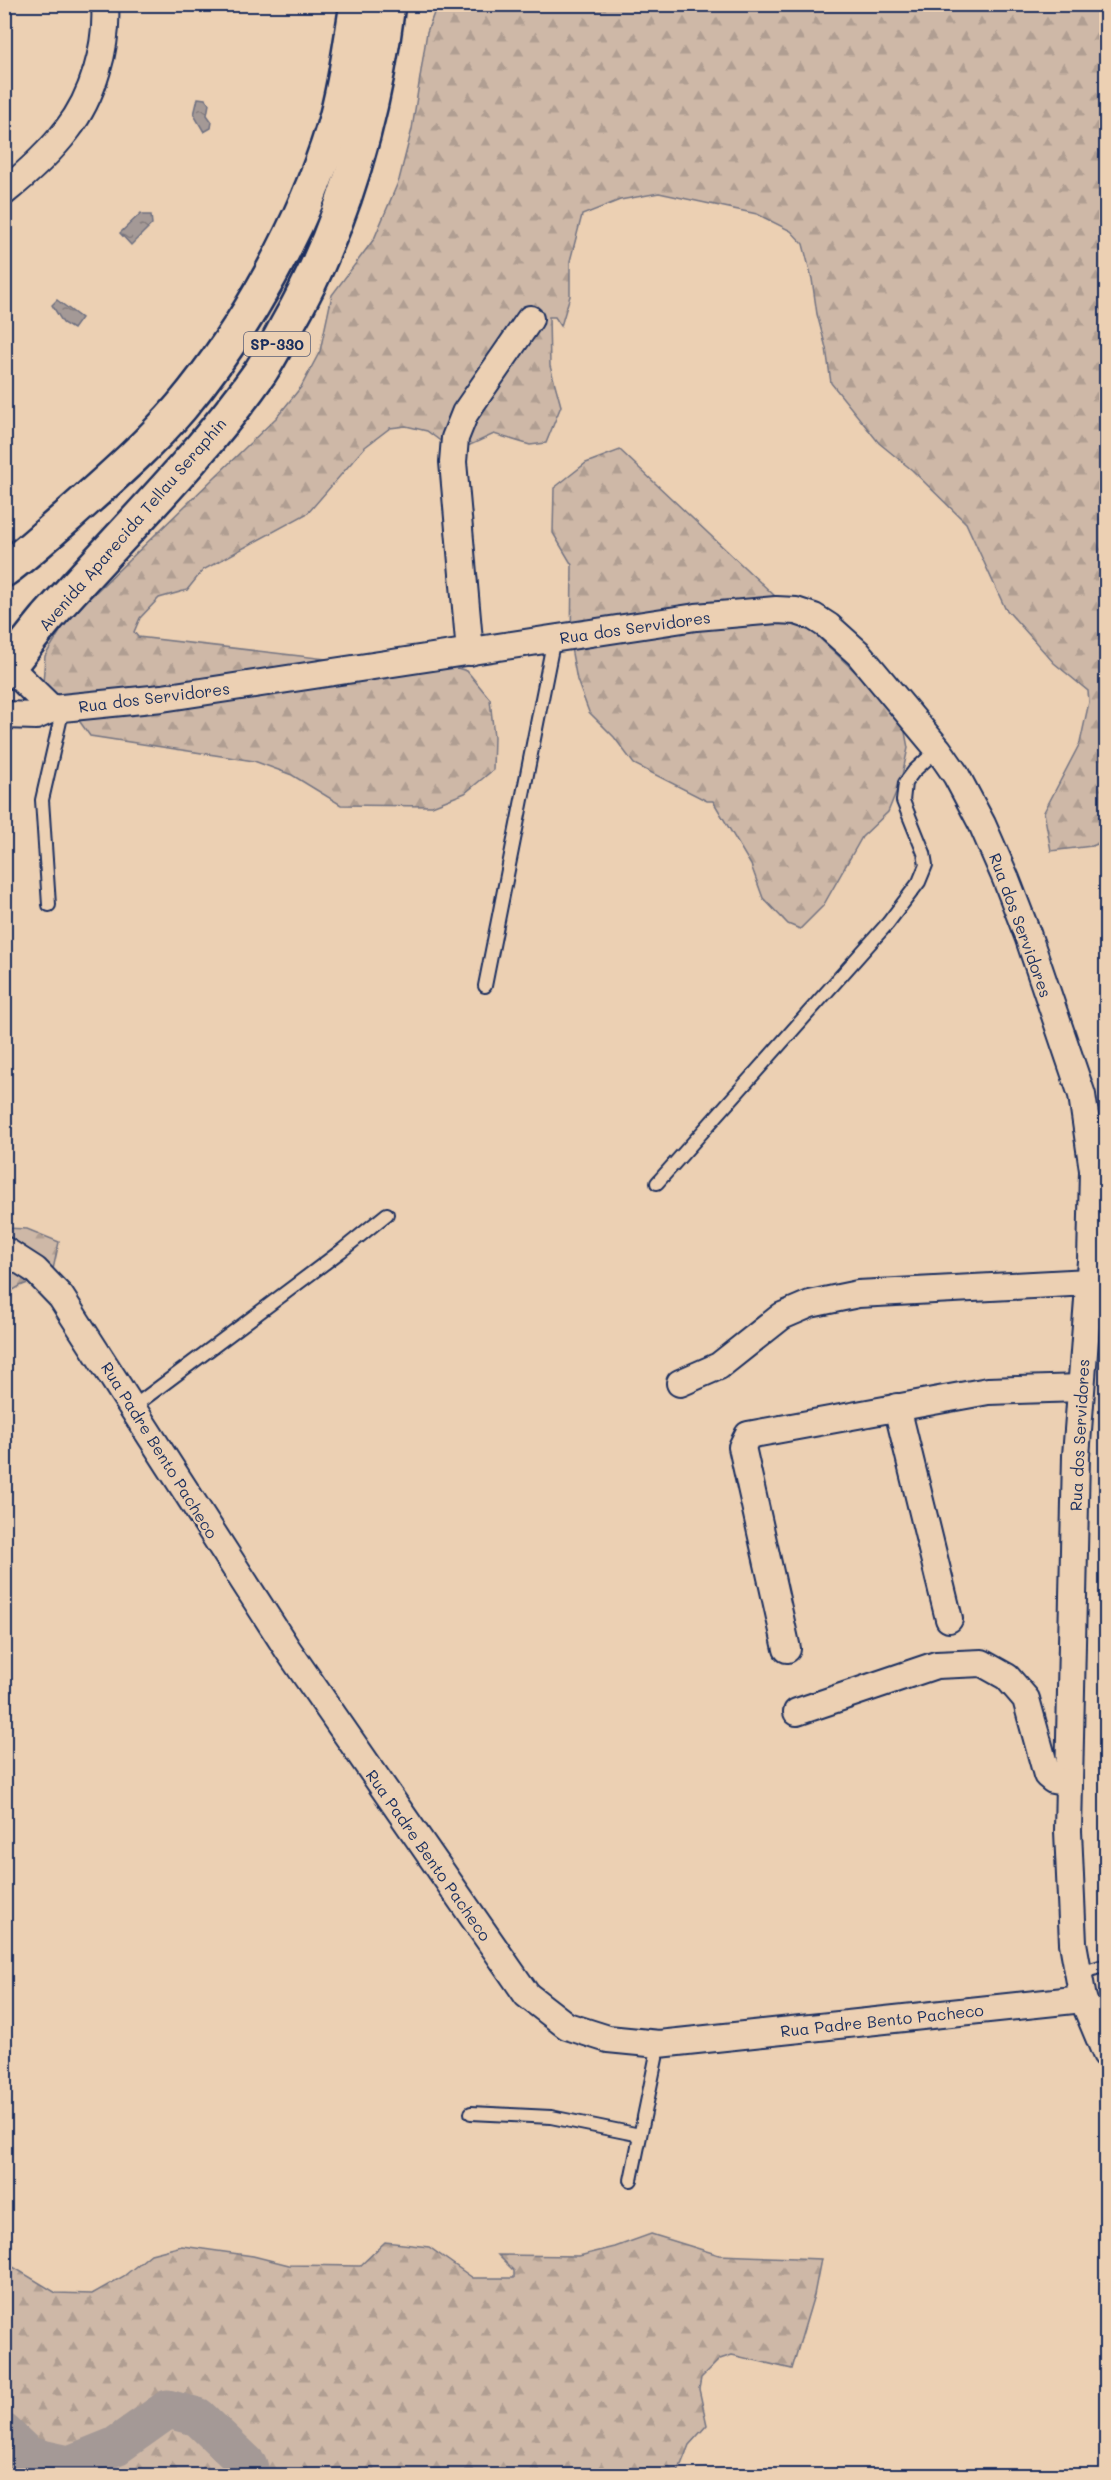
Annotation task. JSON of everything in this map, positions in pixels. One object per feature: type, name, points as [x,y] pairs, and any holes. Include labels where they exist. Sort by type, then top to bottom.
[{"type":"main road","name":"SP-330","points":[[4,570],[104,485],[149,442],[212,367],[241,323],[272,272],[318,174],[333,128],[357,4]]},
{"type":"main road","name":"Avenida Aparecida Tellau Seraphin","points":[[6,667],[46,619],[157,500],[211,437],[262,369],[305,294],[339,216],[354,171],[382,58],[388,4]]},
{"type":"street","points":[[4,192],[68,130],[90,88],[103,51],[105,4]]},
{"type":"street","points":[[470,652],[453,462],[455,438],[465,413],[530,319]]},
{"type":"street","name":"Rua dos Servidores","points":[[4,715],[36,716],[57,709],[162,698],[696,617],[776,610],[796,611],[814,617],[828,626],[858,653],[938,748],[956,775],[982,824],[1028,936],[1082,1095],[1093,1170],[1089,1282],[1076,1456],[1069,1783],[1070,1902],[1083,1999],[1107,2054]]},
{"type":"street","points":[[6,667],[57,709]]},
{"type":"street","name":"Rua Padre Bento Pacheco","points":[[4,1250],[35,1270],[61,1297],[288,1650],[527,1995],[567,2026],[608,2039],[659,2043],[1083,1999]]},
{"type":"street","points":[[680,1383],[719,1366],[782,1316],[810,1304],[858,1294],[1089,1282]]},
{"type":"street","points":[[787,1649],[742,1447],[748,1436],[988,1391],[1081,1388]]},
{"type":"street","points":[[897,1407],[949,1619]]},
{"type":"street","points":[[797,1712],[936,1665],[982,1663],[1007,1677],[1026,1699],[1047,1775],[1053,1780],[1069,1783]]},
{"type":"lane","points":[[485,986],[554,638]]},
{"type":"lane","points":[[49,905],[42,800],[57,709]]},
{"type":"lane","points":[[657,1183],[888,923],[919,882],[926,865],[924,853],[903,801],[905,783],[938,748]]},
{"type":"lane","points":[[133,1407],[387,1214]]},
{"type":"lane","points":[[1078,1974],[1107,1965]]},
{"type":"lane","points":[[631,2180],[659,2043]]},
{"type":"lane","points":[[471,2113],[551,2117],[640,2136]]},
{"type":"green space","points":[[437,5],[1106,5],[1106,841],[1092,846],[1051,851],[1044,812],[1080,743],[1089,702],[1088,691],[1054,663],[1005,608],[966,523],[912,470],[879,443],[831,383],[826,348],[803,244],[791,231],[757,214],[659,193],[620,200],[582,215],[570,261],[570,296],[561,326],[555,317],[549,317],[550,366],[561,406],[546,443],[530,445],[494,434],[455,452],[427,431],[406,426],[390,428],[365,447],[308,513],[203,570],[187,590],[159,598],[140,618],[134,632],[138,637],[326,659],[434,661],[467,671],[490,699],[494,737],[493,770],[465,793],[432,806],[341,805],[292,775],[254,761],[90,736],[73,712],[43,684],[45,656],[67,620],[277,417],[301,387],[320,351],[332,295],[374,239],[399,180],[412,129],[427,32]]},
{"type":"green space","points":[[620,450],[902,716],[908,748],[901,780],[888,812],[862,837],[823,906],[800,929],[788,924],[763,898],[751,865],[713,801],[707,801],[634,764],[614,737],[589,712],[577,680],[571,648],[572,565],[553,533],[554,488],[586,463]]},
{"type":"green space","points":[[5,1228],[27,1229],[59,1242],[52,1274],[20,1286],[5,1295]]},
{"type":"green space","points":[[651,2234],[719,2255],[821,2259],[814,2295],[792,2369],[732,2355],[720,2359],[701,2378],[699,2389],[707,2425],[689,2445],[677,2475],[5,2475],[5,2262],[56,2293],[92,2294],[124,2276],[151,2254],[182,2246],[253,2256],[289,2265],[360,2266],[385,2242],[429,2247],[473,2278],[514,2278],[514,2271],[498,2255],[579,2256],[615,2247]]},
{"type":"water","points":[[198,98],[205,99],[209,104],[207,115],[212,122],[211,128],[204,132],[194,115]]},
{"type":"water","points":[[141,213],[151,215],[152,224],[131,245],[120,233]]},
{"type":"water","points":[[57,300],[81,318],[73,329],[63,323],[52,305]]},
{"type":"waterway","points":[[4,2433],[28,2456],[69,2465],[116,2446],[168,2409],[198,2417],[248,2465],[251,2476]]}]
